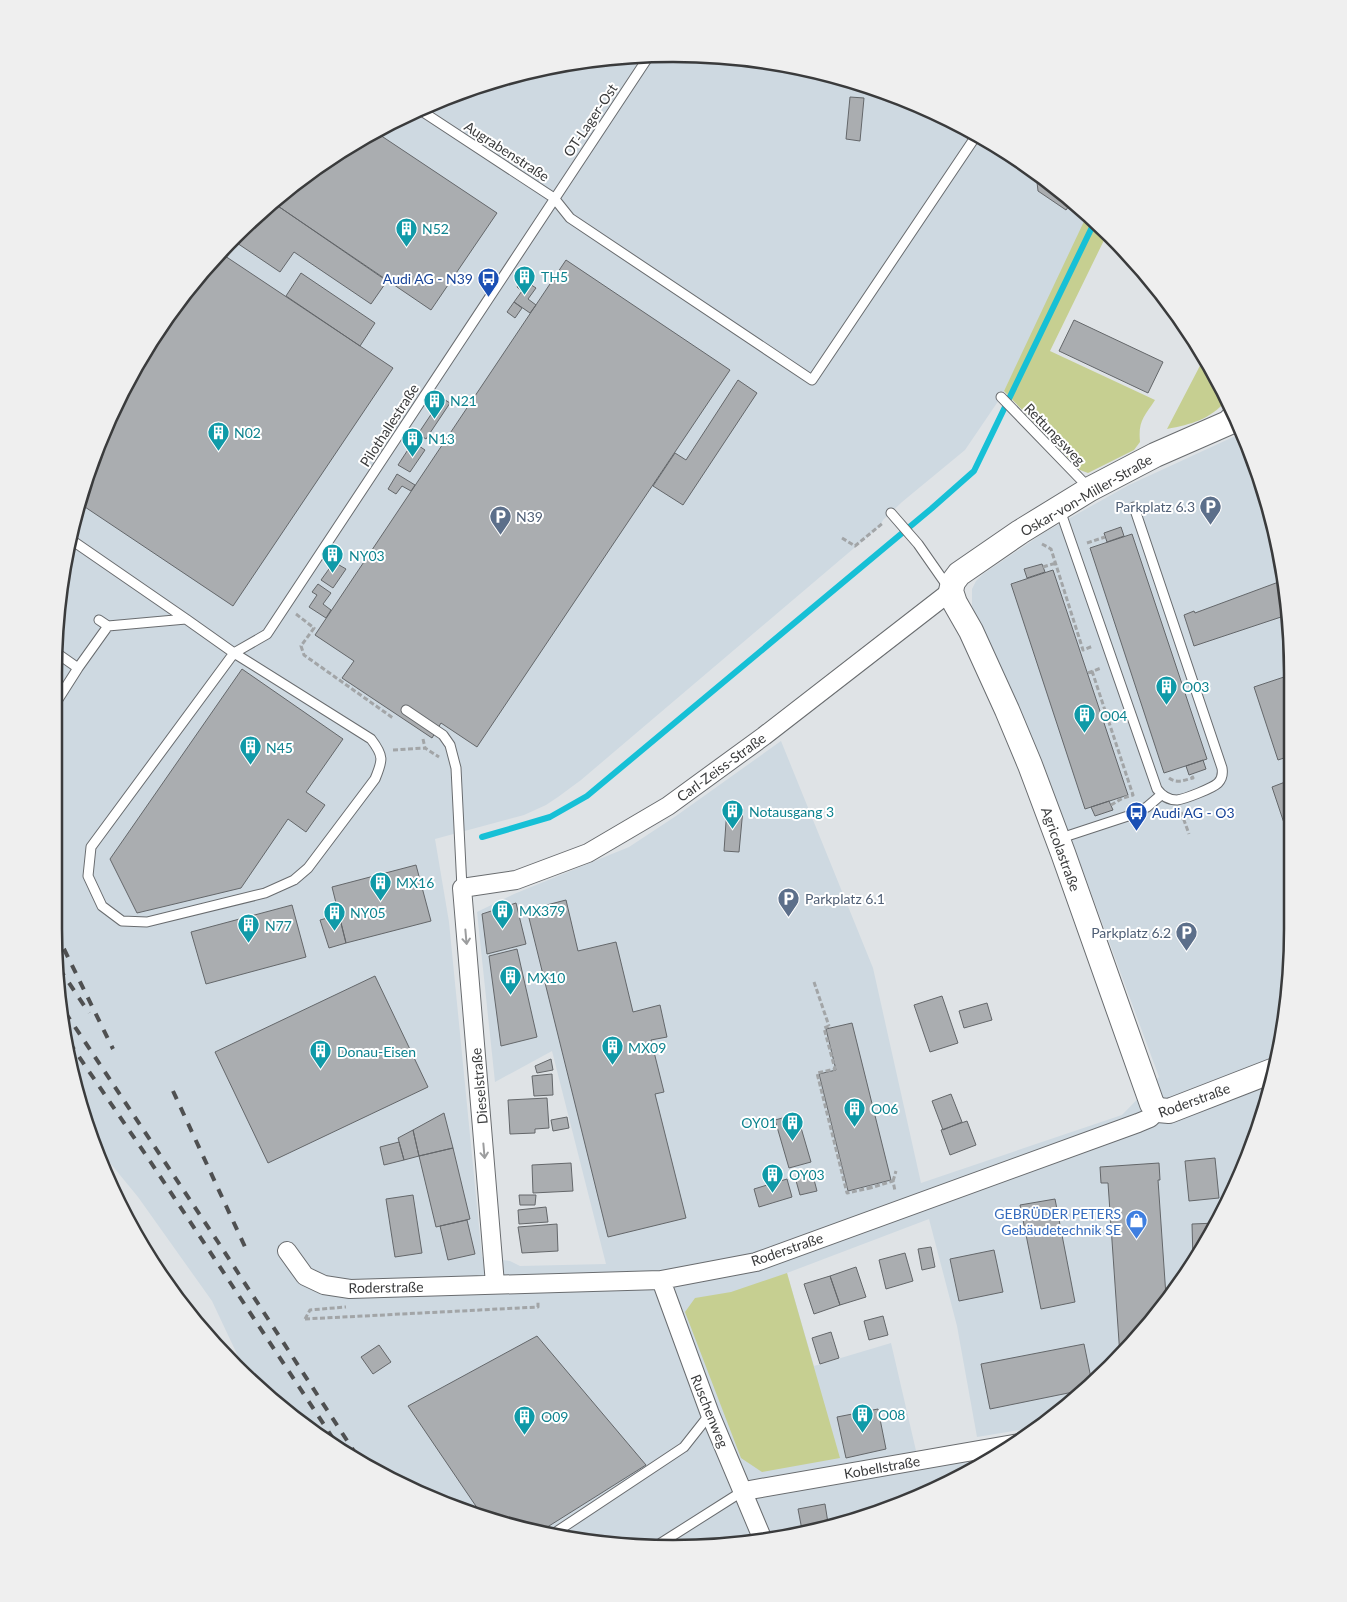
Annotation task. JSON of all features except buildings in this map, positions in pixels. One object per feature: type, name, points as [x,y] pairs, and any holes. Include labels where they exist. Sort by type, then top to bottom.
[{"type":"street","name":"Oskar-von-Miller-Straße","points":[[951,592],[953,582],[959,574],[1059,507],[1155,454],[1230,422]]},
{"type":"street","name":"Agricolastraße","points":[[951,592],[1007,710],[1058,840],[1152,1104],[1158,1110]]},
{"type":"street","name":"Carl-Zeiss-Straße","points":[[462,888],[516,880],[588,853],[668,806],[764,736],[951,592]]},
{"type":"street","name":"Dieselstraße","points":[[462,888],[495,1284]]},
{"type":"street","name":"Roderstraße","points":[[287,1251],[305,1276],[324,1285],[350,1289],[661,1280],[756,1262],[1138,1123],[1150,1118],[1158,1110],[1169,1112],[1267,1073]]},
{"type":"street","name":"Ruschenweg","points":[[661,1280],[710,1414],[761,1533]]},
{"type":"street","name":"Kobellstraße","points":[[744,1491],[999,1446]]},
{"type":"lane","name":"OT-Lager-Ost","points":[[554,198],[644,64]]},
{"type":"lane","name":"Augrabenstraße","points":[[427,115],[554,198],[570,218],[812,380],[973,141]]},
{"type":"lane","name":"Pilothallestraße","points":[[234,652],[267,634],[554,198]]},
{"type":"lane","name":"Rettungsweg","points":[[1001,398],[1090,489]]},
{"type":"lane","points":[[1059,507],[1156,790],[1166,798],[1177,800],[1214,786],[1221,779],[1222,768],[1134,507]]},
{"type":"lane","points":[[893,516],[918,544],[951,592]]},
{"type":"lane","points":[[76,543],[234,652],[371,739],[381,751],[381,764],[375,779],[308,868],[294,880],[265,893],[147,922],[122,922],[102,906],[88,876],[91,847],[234,652]]},
{"type":"lane","points":[[99,620],[108,626],[186,619]]},
{"type":"lane","points":[[62,693],[108,626]]},
{"type":"lane","points":[[63,657],[78,668]]},
{"type":"lane","points":[[406,710],[437,730],[450,745],[456,768],[462,888]]},
{"type":"lane","points":[[1058,840],[1131,815],[1147,807],[1161,795]]},
{"type":"lane","points":[[561,1529],[684,1447],[710,1414]]},
{"type":"lane","points":[[667,1540],[744,1491]]},
{"type":"path","points":[[842,538],[855,546],[880,524],[893,516]]},
{"type":"path","points":[[1087,543],[1105,537]]},
{"type":"path","points":[[1051,549],[1083,650],[1098,645]]},
{"type":"path","points":[[1043,567],[1056,563]]},
{"type":"path","points":[[286,606],[314,628],[301,646],[304,655],[399,722]]},
{"type":"path","points":[[1092,671],[1133,795],[1111,805]]},
{"type":"path","points":[[381,751],[425,748],[423,738]]},
{"type":"path","points":[[1184,821],[1189,834]]},
{"type":"path","points":[[814,982],[829,1027],[824,1028],[835,1069],[817,1073],[847,1193],[893,1181]]},
{"type":"path","points":[[895,1191],[893,1181],[896,1172]]},
{"type":"path","points":[[343,1309],[310,1310],[305,1319],[532,1308]]},
{"type":"shaded area","points":[[674,62],[753,68],[793,74],[832,83],[907,109],[979,144],[1013,165],[1087,224],[1001,397],[965,450],[902,502],[883,520],[880,526],[581,780],[558,797],[524,815],[435,839],[449,922],[482,1257],[510,1261],[520,1266],[606,1264],[552,1051],[495,1082],[477,912],[514,894],[629,847],[781,741],[873,968],[921,1183],[1122,1115],[1159,1077],[1042,760],[975,615],[972,606],[972,589],[976,581],[983,574],[1045,532],[1129,485],[1236,436],[1264,515],[1273,554],[1283,634],[1284,928],[1279,1008],[1273,1048],[1264,1087],[1238,1162],[1221,1199],[1203,1234],[1182,1268],[1133,1331],[1106,1361],[1076,1388],[1023,1429],[977,1437],[957,1326],[929,1219],[787,1273],[814,1366],[891,1343],[920,1468],[980,1457],[907,1493],[870,1507],[832,1519],[793,1528],[753,1534],[674,1540],[594,1534],[554,1528],[515,1519],[440,1493],[368,1458],[334,1437],[302,1413],[239,1359],[212,1301],[138,1197],[109,1161],[95,1125],[83,1087],[74,1048],[68,1008],[62,928],[62,674],[68,594],[74,554],[83,515],[109,440],[126,403],[144,368],[165,334],[214,271],[241,241],[271,214],[334,165],[368,144],[440,109],[515,83],[554,74],[634,64]]},
{"type":"green space","points":[[1084,221],[1104,240],[1050,351],[1155,400],[1141,424],[1140,442],[1134,450],[1088,473],[1080,470],[1004,391]]},
{"type":"green space","points":[[1201,364],[1222,405],[1207,417],[1167,429]]},
{"type":"green space","points":[[787,1273],[840,1458],[762,1472],[741,1458],[685,1312],[695,1298],[731,1292]]},
{"type":"waterway","points":[[482,837],[550,817],[587,796],[974,471],[1092,228]]},
{"type":"railway","points":[[63,947],[113,1049]]},
{"type":"railway","points":[[65,977],[89,1013]]},
{"type":"railway","points":[[70,1019],[352,1448]]},
{"type":"railway","points":[[74,1050],[330,1434]]},
{"type":"railway","points":[[173,1091],[246,1249]]},
{"type":"place","name":"N52","points":[[406,247]]},
{"type":"place","name":"TH5","points":[[525,295]]},
{"type":"place","name":"Audi AG - N39","points":[[489,297]]},
{"type":"place","name":"N21","points":[[434,419]]},
{"type":"place","name":"N02","points":[[218,451]]},
{"type":"place","name":"N13","points":[[412,457]]},
{"type":"place","name":"Parkplatz 6.3","points":[[1211,525]]},
{"type":"place","name":"N39","points":[[500,535]]},
{"type":"place","name":"NY03","points":[[333,574]]},
{"type":"place","name":"O03","points":[[1166,705]]},
{"type":"place","name":"O04","points":[[1084,734]]},
{"type":"place","name":"N45","points":[[250,766]]},
{"type":"place","name":"Notausgang 3","points":[[733,830]]},
{"type":"place","name":"Audi AG - O3","points":[[1136,831]]},
{"type":"place","name":"MX16","points":[[380,901]]},
{"type":"place","name":"Parkplatz 6.1","points":[[789,917]]},
{"type":"place","name":"MX379","points":[[503,929]]},
{"type":"place","name":"NY05","points":[[334,931]]},
{"type":"place","name":"N77","points":[[249,944]]},
{"type":"place","name":"Parkplatz 6.2","points":[[1187,951]]},
{"type":"place","name":"MX10","points":[[511,996]]},
{"type":"place","name":"MX09","points":[[612,1066]]},
{"type":"place","name":"Donau-Eisen","points":[[321,1070]]},
{"type":"place","name":"O06","points":[[855,1127]]},
{"type":"place","name":"OY01","points":[[793,1141]]},
{"type":"place","name":"OY03","points":[[773,1193]]},
{"type":"place","name":"GEBRÜDER PETERS Gebäudetechnik SE","points":[[1137,1240]]},
{"type":"place","name":"O08","points":[[862,1433]]},
{"type":"place","name":"O09","points":[[525,1435]]}]
